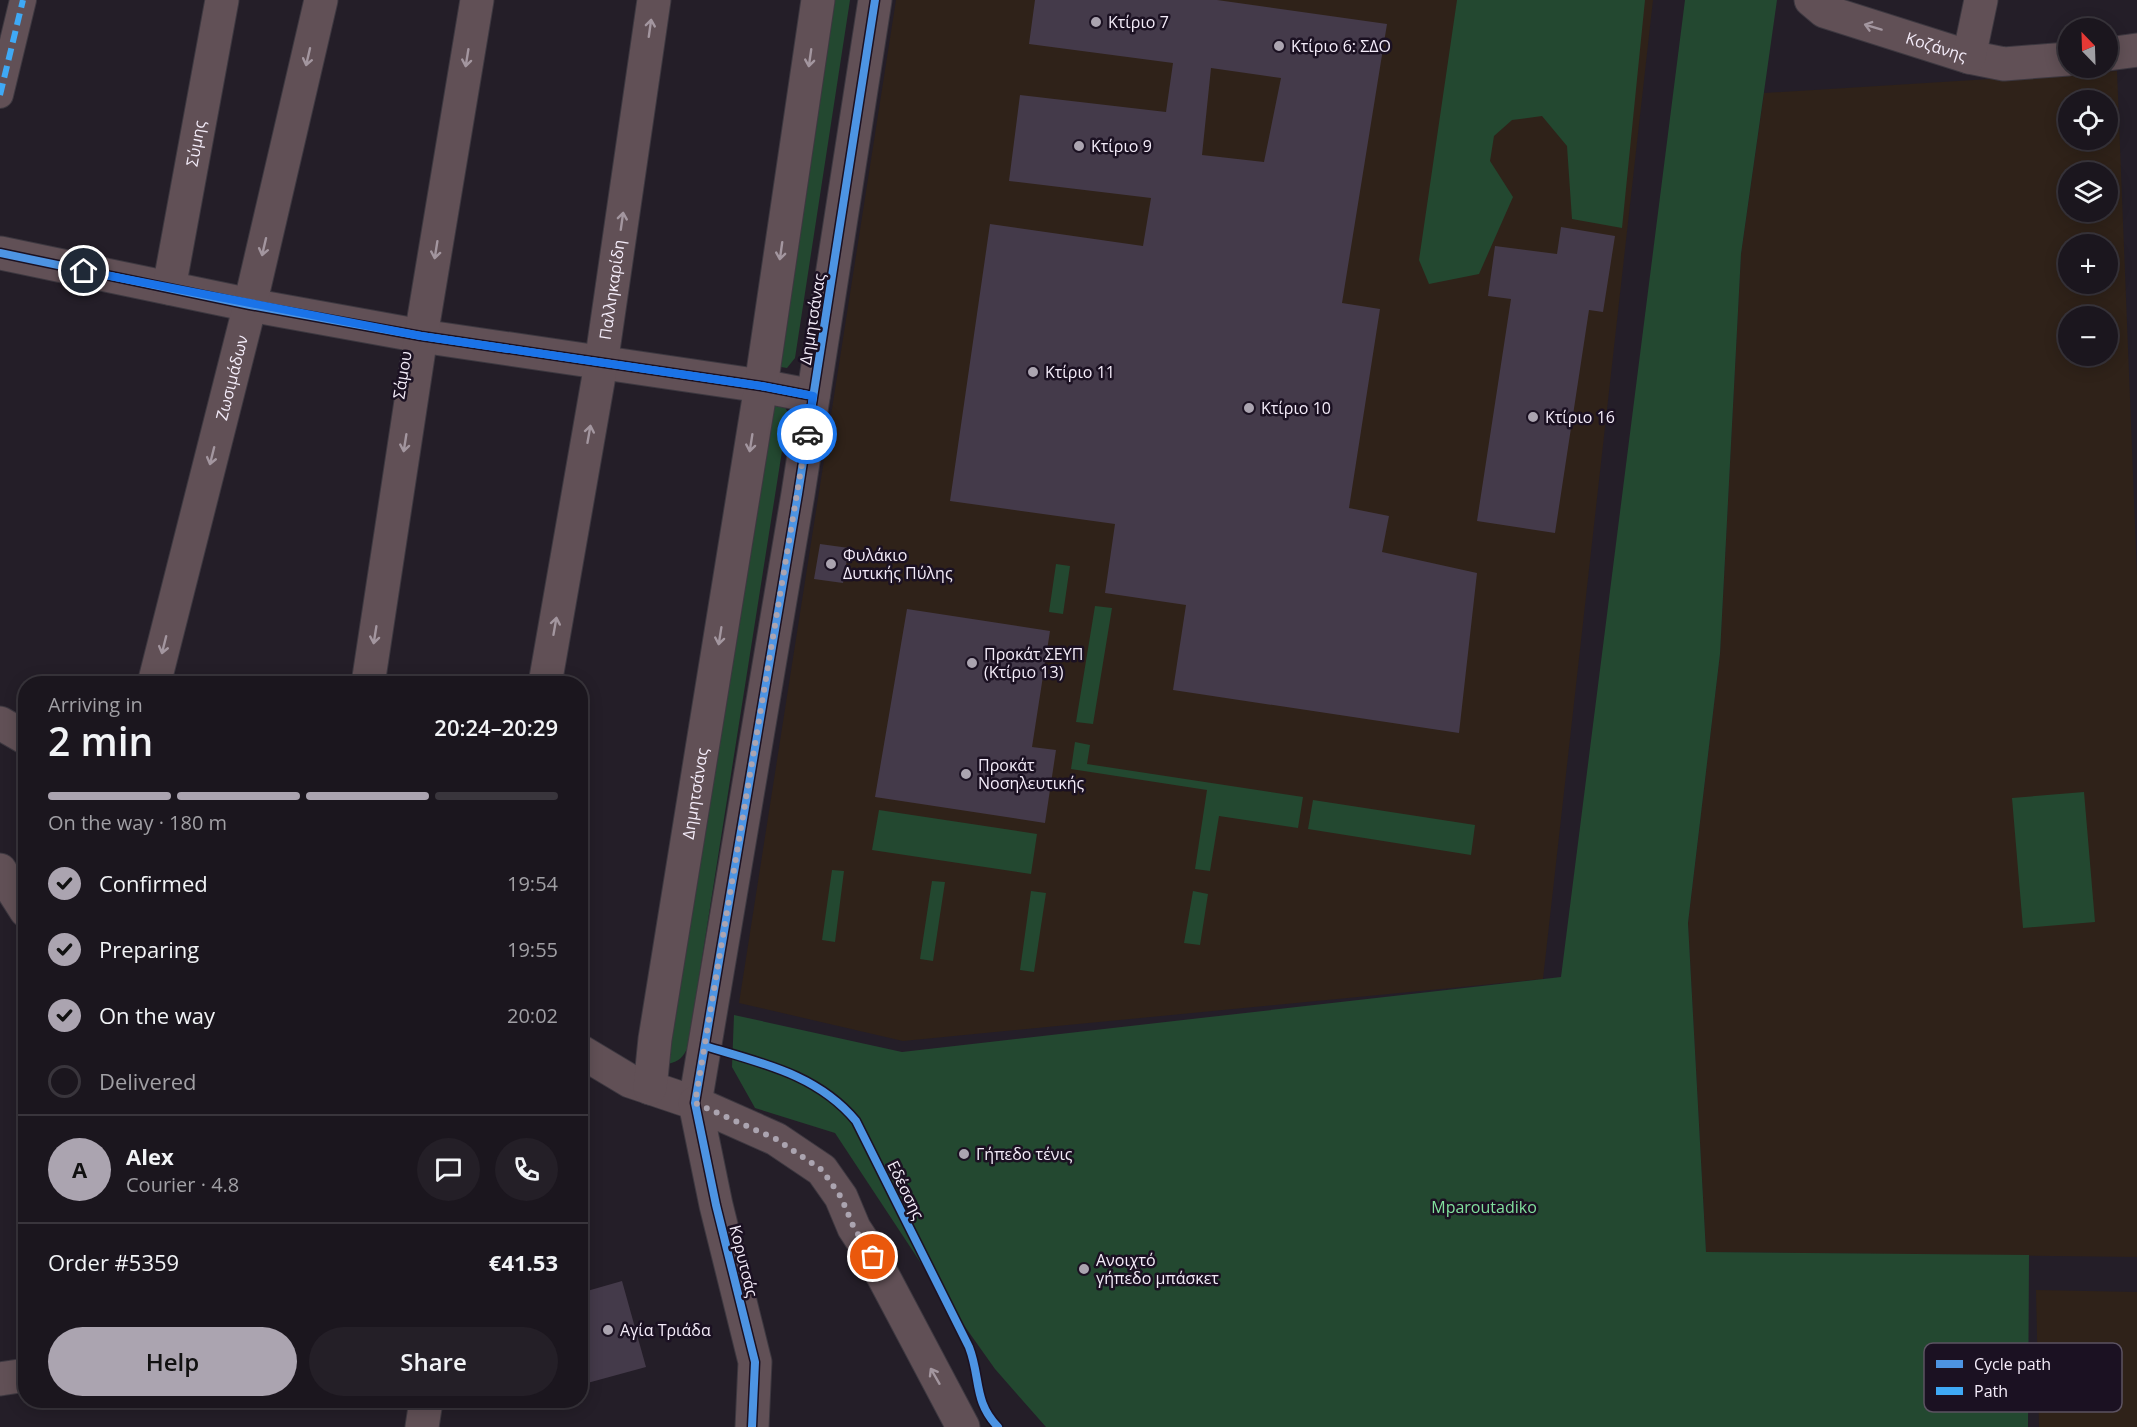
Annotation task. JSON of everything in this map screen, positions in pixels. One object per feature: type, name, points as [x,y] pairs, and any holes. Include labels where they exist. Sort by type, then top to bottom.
[{"type":"street","points":[[0,95],[23,0]]},
{"type":"street","name":"Σύμης","points":[[169,288],[222,0]]},
{"type":"street","name":"Ζωσιμάδων","points":[[156,676],[250,305],[320,0]]},
{"type":"street","name":"Σάμου","points":[[369,676],[421,336],[477,0]]},
{"type":"street","name":"Παλληκαρίδη","points":[[546,676],[601,364],[654,0]]},
{"type":"street","name":"Δημητσάνας","points":[[650,1088],[655,1039],[761,386],[818,0]]},
{"type":"street","name":"Δημητσάνας","points":[[695,1103],[813,396],[875,0]]},
{"type":"street","name":"Κοζάνης","points":[[1811,0],[1824,11],[1969,57],[2004,64],[2058,60]]},
{"type":"street","points":[[1969,57],[1981,0]]},
{"type":"street","points":[[2118,53],[2137,50]]},
{"type":"street","points":[[0,253],[250,305],[421,336],[761,386],[813,396]]},
{"type":"street","points":[[0,723],[18,733]]},
{"type":"street","points":[[0,870],[18,898]]},
{"type":"street","points":[[588,1056],[630,1081],[695,1103],[776,1139],[822,1170],[841,1197],[854,1228],[896,1298],[922,1353],[963,1427]]},
{"type":"street","name":"Κορυτσάς","points":[[695,1103],[716,1205],[755,1362],[752,1427]]},
{"type":"street","points":[[0,1379],[18,1376]]},
{"type":"street","points":[[422,1427],[425,1408]]},
{"type":"shaded area","points":[[896,0],[1653,0],[1543,979],[903,1041],[739,1003]]},
{"type":"shaded area","points":[[2058,75],[2058,78],[2117,78],[2118,90],[2058,90],[2058,150],[2118,150],[2118,96],[2137,575],[2137,1257],[1706,1252],[1688,923],[1720,654],[1741,254],[1764,93]]},
{"type":"shaded area","points":[[2036,1290],[2137,1292],[2137,1427],[2039,1427],[2039,1412],[2122,1412],[2122,1343],[2037,1343]]},
{"type":"green space","points":[[831,0],[850,0],[795,358],[787,368],[781,367],[777,362]]},
{"type":"green space","points":[[1457,0],[1645,0],[1622,228],[1572,219],[1567,146],[1542,116],[1512,120],[1494,136],[1490,161],[1513,197],[1479,274],[1429,284],[1419,260]]},
{"type":"green space","name":"Mparoutadiko","points":[[1685,0],[1777,0],[1741,254],[1720,654],[1688,923],[1706,1252],[2029,1255],[2028,1343],[1924,1343],[1924,1412],[2028,1412],[2028,1427],[1046,1427],[995,1369],[934,1283],[835,1133],[755,1108],[732,1067],[734,1015],[902,1052],[1561,977]]},
{"type":"green space","points":[[783,403],[788,413],[688,1047],[681,1058],[668,1064],[665,1058],[768,405]]},
{"type":"green space","points":[[1056,564],[1070,566],[1063,614],[1049,612]]},
{"type":"green space","points":[[1095,606],[1112,608],[1093,724],[1076,722]]},
{"type":"green space","points":[[1075,742],[1090,745],[1087,764],[1303,797],[1298,828],[1219,816],[1210,871],[1195,869],[1207,790],[1071,769]]},
{"type":"green space","points":[[2084,792],[2095,922],[2023,928],[2012,798]]},
{"type":"green space","points":[[1313,800],[1475,825],[1471,855],[1308,829]]},
{"type":"green space","points":[[879,810],[1037,834],[1031,874],[872,850]]},
{"type":"green space","points":[[832,870],[844,871],[835,942],[822,940]]},
{"type":"green space","points":[[932,881],[945,882],[933,961],[920,959]]},
{"type":"green space","points":[[1031,891],[1046,893],[1034,972],[1020,970]]},
{"type":"green space","points":[[1193,891],[1208,894],[1200,945],[1184,943]]},
{"type":"building","points":[[1035,0],[1217,0],[1387,24],[1342,303],[1380,309],[1349,508],[1389,516],[1382,552],[1477,573],[1459,733],[1173,690],[1186,605],[1105,593],[1115,524],[950,501],[990,224],[1143,246],[1151,198],[1009,181],[1020,95],[1166,112],[1173,63],[1029,44]],"holes":[[[1211,68],[1281,78],[1264,162],[1202,155]]]},
{"type":"building","name":"Κτίριο 16","points":[[1561,227],[1615,236],[1603,312],[1589,310],[1555,533],[1477,521],[1511,299],[1488,296],[1495,246],[1557,254]]},
{"type":"building","name":"Φυλάκιο Δυτικής Πύλης","points":[[820,544],[849,548],[843,583],[814,579]]},
{"type":"building","points":[[907,609],[1050,631],[1032,747],[1056,750],[1045,823],[875,797]]},
{"type":"building","name":"Αγία Τριάδα","points":[[622,1281],[646,1367],[588,1383],[588,1291]]},
{"type":"marked path","points":[[0,95],[23,0]]},
{"type":"cycle path","points":[[752,1427],[755,1362],[716,1205],[695,1103],[798,494],[875,0]]},
{"type":"cycle path","points":[[0,253],[250,305],[421,336],[761,386],[813,396]]},
{"type":"cycle path","name":"Εδέσσης","points":[[705,1046],[767,1065],[806,1081],[841,1105],[856,1121],[969,1347],[981,1398],[990,1417],[998,1427]]},
{"type":"way so far","points":[[807,434],[695,1103],[776,1139],[822,1170],[841,1197],[854,1228],[873,1257]]},
{"type":"place","name":"Κτίριο 7","points":[[1096,22]]},
{"type":"place","name":"Κτίριο 6: ΣΔΟ","points":[[1279,46]]},
{"type":"place","name":"Κτίριο 9","points":[[1079,146]]},
{"type":"place","name":"Κτίριο 11","points":[[1033,372]]},
{"type":"place","name":"Κτίριο 10","points":[[1249,408]]},
{"type":"place","name":"Κτίριο 16","points":[[1533,417]]},
{"type":"place","name":"Φυλάκιο Δυτικής Πύλης","points":[[831,564]]},
{"type":"place","name":"Προκάτ ΣΕΥΠ (Κτίριο 13)","points":[[972,663]]},
{"type":"place","name":"Προκάτ Νοσηλευτικής","points":[[966,774]]},
{"type":"place","name":"Γήπεδο τένις","points":[[964,1154]]},
{"type":"place","name":"Ανοιχτό γήπεδο μπάσκετ","points":[[1084,1269]]},
{"type":"place","name":"Αγία Τριάδα","points":[[608,1330]]},
{"type":"route","points":[[84,271],[250,305],[421,336],[761,386],[813,396],[807,434]]}]
